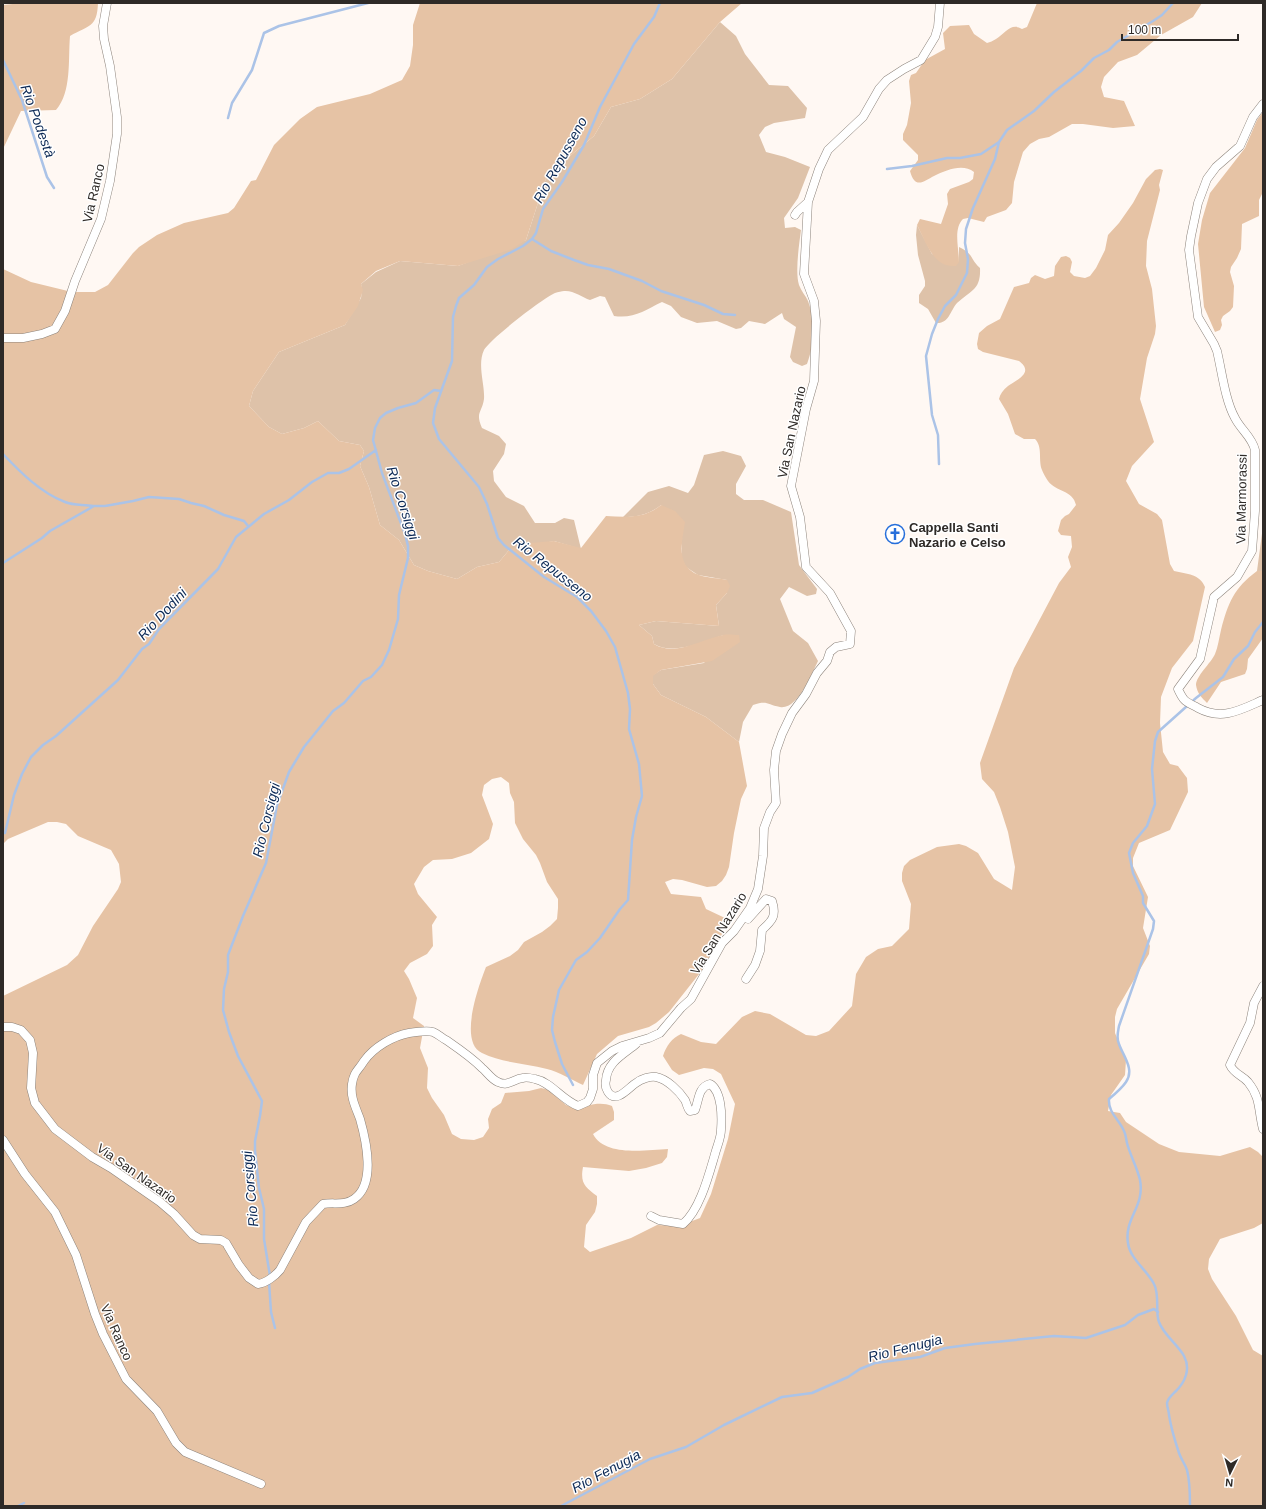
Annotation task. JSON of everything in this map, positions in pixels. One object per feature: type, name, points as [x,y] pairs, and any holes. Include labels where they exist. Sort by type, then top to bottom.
[{"type":"street","name":"Via Ranco","points":[[3,338],[23,338],[42,334],[55,329],[65,311],[75,281],[101,219],[110,181],[118,117],[104,39],[103,26],[107,3]]},
{"type":"street","name":"Via San Nazario","points":[[3,1027],[12,1027],[20,1030],[30,1040],[33,1053],[31,1088],[35,1102],[55,1129],[92,1157],[111,1168],[160,1202],[174,1214],[193,1235],[200,1239],[220,1240],[226,1243],[242,1270],[249,1278],[258,1284],[274,1277],[280,1270],[306,1222],[323,1204],[343,1204],[354,1200],[362,1192],[368,1169],[366,1148],[362,1128],[353,1100],[351,1086],[355,1071],[368,1055],[377,1048],[409,1033],[434,1032],[464,1052],[499,1083],[505,1085],[524,1077],[536,1079],[544,1082],[570,1103],[578,1106],[587,1102],[590,1098],[593,1089],[593,1075],[597,1063],[612,1051],[622,1046],[660,1033],[681,1008],[691,999],[722,943],[734,931],[750,908],[758,889],[763,856],[764,828],[770,812],[776,803],[774,763],[776,751],[782,734],[792,713],[806,694],[827,660],[830,652],[836,647],[850,644],[851,631],[830,593],[806,567],[800,517],[791,486],[806,409],[814,381],[816,321],[814,301],[804,274],[808,202],[819,169],[828,150],[863,117],[879,89],[887,80],[921,60],[935,37],[938,28],[940,3]]},
{"type":"street","name":"Via Marmorassi","points":[[1263,104],[1253,117],[1240,146],[1216,167],[1207,179],[1198,203],[1189,250],[1198,317],[1203,328],[1214,344],[1229,406],[1235,419],[1253,442],[1255,450],[1256,466],[1252,551],[1237,577],[1214,597],[1200,659],[1178,689],[1183,700],[1206,712],[1220,715],[1235,712],[1263,700]]},
{"type":"street","points":[[795,215],[808,202]]},
{"type":"street","points":[[734,931],[745,923],[766,899],[772,901],[775,909],[772,920],[762,930],[760,951],[755,965],[746,979]]},
{"type":"street","points":[[1263,986],[1254,1003],[1250,1024],[1230,1065],[1233,1072],[1246,1080],[1256,1093],[1260,1105],[1263,1128]]},
{"type":"street","points":[[640,1041],[612,1063],[607,1070],[605,1084],[610,1095],[618,1096],[624,1094],[638,1081],[657,1077],[671,1085],[676,1090],[685,1100],[690,1111],[696,1110],[700,1092],[706,1085],[710,1084],[717,1089],[721,1104],[721,1131],[717,1148],[704,1188],[688,1220],[683,1224],[659,1220],[651,1216]]},
{"type":"street","name":"Via Ranco","points":[[3,1140],[25,1174],[55,1212],[76,1255],[103,1334],[126,1379],[156,1411],[176,1443],[185,1452],[261,1484]]},
{"type":"shaded area","points":[[22,3],[98,3],[94,22],[70,36],[67,85],[61,103],[56,110],[21,111],[3,149],[3,5]]},
{"type":"shaded area","points":[[420,3],[742,3],[720,22],[672,79],[640,99],[611,107],[594,136],[547,175],[526,240],[512,249],[458,266],[400,261],[376,271],[361,284],[363,290],[358,306],[345,325],[279,352],[253,391],[249,406],[269,427],[282,434],[304,428],[318,421],[339,441],[360,445],[364,451],[360,466],[369,487],[380,525],[399,540],[414,565],[428,571],[457,579],[477,567],[499,562],[509,550],[530,543],[554,541],[581,548],[606,516],[628,517],[641,515],[655,510],[661,505],[675,511],[685,522],[682,553],[686,566],[691,571],[699,575],[727,580],[730,586],[727,593],[716,605],[719,626],[656,621],[639,625],[652,636],[654,644],[662,648],[680,648],[725,635],[739,635],[740,642],[712,661],[661,670],[653,676],[653,684],[661,695],[706,717],[739,742],[747,786],[741,799],[729,867],[722,881],[716,886],[707,887],[682,880],[673,879],[665,882],[671,894],[701,897],[706,909],[725,918],[722,934],[703,969],[669,1012],[649,1027],[618,1036],[597,1054],[583,1085],[552,1070],[506,1061],[482,1053],[475,1047],[471,1026],[472,1013],[475,999],[486,967],[510,956],[518,950],[524,942],[542,932],[557,919],[558,899],[547,882],[536,855],[523,839],[515,823],[514,802],[510,793],[509,783],[501,777],[492,779],[484,785],[482,795],[493,824],[489,839],[471,853],[452,859],[433,860],[424,867],[414,884],[418,894],[437,917],[432,925],[433,946],[427,954],[410,963],[404,971],[417,998],[413,1018],[424,1026],[420,1048],[428,1068],[427,1088],[444,1115],[452,1134],[461,1139],[474,1140],[483,1137],[489,1128],[488,1119],[492,1109],[501,1103],[505,1093],[529,1091],[541,1088],[549,1090],[566,1105],[576,1109],[599,1104],[612,1106],[614,1120],[593,1134],[599,1141],[607,1146],[616,1149],[638,1151],[668,1149],[667,1157],[662,1163],[646,1168],[629,1171],[583,1167],[582,1177],[584,1184],[597,1196],[595,1212],[586,1225],[584,1247],[590,1252],[631,1238],[657,1225],[679,1226],[700,1218],[711,1194],[728,1139],[735,1104],[721,1074],[713,1069],[704,1068],[679,1075],[672,1070],[663,1056],[672,1040],[681,1034],[701,1042],[716,1044],[742,1017],[755,1011],[770,1014],[806,1035],[816,1036],[829,1031],[852,1006],[856,974],[866,957],[878,949],[892,946],[909,929],[911,904],[902,881],[904,866],[910,860],[937,847],[959,844],[966,846],[978,853],[994,879],[1012,890],[1015,867],[1008,832],[994,792],[982,779],[980,763],[1014,668],[1059,583],[1071,567],[1068,557],[1072,547],[1071,536],[1061,535],[1058,531],[1061,520],[1069,514],[1076,505],[1071,496],[1051,485],[1048,481],[1041,466],[1040,450],[1037,442],[1035,439],[1024,439],[1015,434],[1008,414],[999,399],[1001,394],[1008,386],[1025,373],[1023,365],[1019,361],[983,352],[978,349],[977,344],[979,333],[987,326],[1000,319],[1014,287],[1029,283],[1031,278],[1035,275],[1045,279],[1054,276],[1055,266],[1061,257],[1066,256],[1070,258],[1072,262],[1070,272],[1074,276],[1085,278],[1090,276],[1105,250],[1108,235],[1119,223],[1133,203],[1146,179],[1155,170],[1163,170],[1159,185],[1160,190],[1147,241],[1146,266],[1152,289],[1156,326],[1155,334],[1147,358],[1140,399],[1154,442],[1132,466],[1126,481],[1139,504],[1157,514],[1162,520],[1170,564],[1174,571],[1188,574],[1200,579],[1205,587],[1193,641],[1172,668],[1161,697],[1160,723],[1163,752],[1170,764],[1178,766],[1187,778],[1188,792],[1170,830],[1139,843],[1133,858],[1133,866],[1148,897],[1143,928],[1150,946],[1149,954],[1117,1009],[1115,1017],[1115,1033],[1126,1060],[1125,1075],[1111,1095],[1108,1111],[1120,1113],[1126,1122],[1159,1144],[1179,1152],[1220,1156],[1250,1147],[1263,1157],[1263,1223],[1254,1228],[1220,1239],[1209,1259],[1208,1269],[1212,1279],[1236,1316],[1253,1350],[1263,1356],[1263,1506],[3,1506],[3,996],[67,965],[78,955],[93,926],[118,889],[121,882],[119,864],[111,850],[78,836],[66,824],[48,822],[8,839],[3,844],[3,269],[31,282],[72,292],[95,292],[108,285],[133,253],[157,235],[184,223],[228,213],[234,208],[251,181],[256,180],[274,145],[300,119],[317,107],[370,94],[402,80],[410,66],[413,45],[413,25]]},
{"type":"shaded area","points":[[1037,3],[1202,3],[1193,17],[1161,35],[1137,55],[1118,62],[1104,77],[1101,87],[1104,97],[1124,101],[1135,126],[1113,128],[1072,124],[1049,137],[1039,139],[1030,144],[1023,152],[1014,182],[1012,203],[1006,210],[987,217],[984,222],[968,218],[963,219],[957,233],[959,262],[956,266],[948,266],[941,263],[931,253],[917,225],[920,219],[941,224],[948,204],[947,194],[950,189],[969,182],[973,179],[974,172],[965,168],[954,168],[923,182],[917,182],[912,177],[910,171],[918,160],[918,155],[903,140],[903,134],[907,125],[911,103],[909,81],[911,75],[916,73],[925,60],[945,49],[943,33],[950,26],[969,25],[974,34],[987,43],[995,40],[1011,28],[1018,27],[1022,29],[1027,27]]},
{"type":"shaded area","points":[[720,22],[736,36],[745,54],[769,85],[788,86],[807,108],[805,118],[774,123],[765,127],[759,135],[766,152],[785,157],[810,167],[798,198],[784,218],[785,228],[795,227],[801,230],[797,273],[800,287],[811,309],[813,325],[813,341],[807,364],[802,366],[793,362],[790,357],[796,327],[784,319],[782,313],[765,324],[749,321],[741,328],[736,329],[717,321],[697,323],[681,317],[671,306],[662,302],[645,311],[621,317],[614,316],[605,297],[600,296],[590,300],[567,291],[555,293],[549,296],[517,320],[484,350],[481,368],[484,399],[479,419],[482,428],[499,436],[506,444],[504,454],[493,471],[494,481],[506,497],[524,506],[535,523],[555,523],[564,518],[574,520],[581,549],[554,541],[509,550],[499,562],[477,567],[457,579],[428,571],[414,565],[399,540],[380,525],[369,487],[360,466],[364,451],[360,445],[339,441],[318,421],[304,428],[282,434],[269,427],[249,406],[253,391],[279,352],[345,325],[361,298],[361,284],[376,272],[400,261],[458,266],[526,240],[547,175],[594,136],[611,107],[640,99],[672,79]]},
{"type":"shaded area","points":[[1263,112],[1263,192],[1259,200],[1259,216],[1242,224],[1241,249],[1231,267],[1230,272],[1234,286],[1233,307],[1223,316],[1220,330],[1215,332],[1204,307],[1198,244],[1202,220],[1210,193],[1245,148],[1257,120]]},
{"type":"shaded area","points":[[917,225],[932,254],[959,262],[959,247],[970,255],[980,268],[979,281],[977,285],[957,303],[947,319],[940,323],[936,323],[928,309],[919,303],[919,295],[925,286],[925,281],[918,255],[916,235]]},
{"type":"shaded area","points":[[723,451],[741,456],[746,466],[736,484],[736,494],[744,500],[763,500],[791,512],[799,565],[817,589],[816,594],[807,596],[789,587],[780,599],[793,631],[808,643],[818,661],[804,690],[793,703],[787,706],[780,707],[765,703],[753,705],[743,722],[739,742],[706,717],[661,695],[653,684],[653,675],[661,670],[704,663],[724,635],[699,644],[679,648],[670,648],[654,644],[652,636],[639,625],[656,621],[719,626],[716,605],[727,593],[727,580],[698,575],[686,567],[682,560],[682,545],[661,505],[653,511],[644,514],[623,517],[648,492],[669,486],[688,493],[694,485],[704,455]]},
{"type":"shaded area","points":[[1263,526],[1263,571],[1257,571]]},
{"type":"shaded area","points":[[1257,571],[1263,571],[1263,638],[1248,659],[1245,674],[1221,682],[1207,703],[1197,690],[1196,685],[1198,678],[1215,654],[1229,604],[1237,590]]},
{"type":"waterway","points":[[228,118],[232,103],[252,70],[264,33],[279,26],[368,3]]},
{"type":"waterway","name":"Rio Repusseno","points":[[573,1085],[562,1064],[555,1042],[552,1030],[553,1017],[559,990],[576,960],[587,952],[600,938],[628,900],[632,840],[642,796],[639,764],[629,729],[630,709],[628,693],[615,647],[606,631],[591,611],[577,597],[544,577],[504,545],[498,538],[487,504],[479,487],[439,439],[433,423],[435,408],[452,361],[453,317],[459,298],[474,285],[487,267],[532,239],[536,233],[543,209],[562,182],[584,145],[600,107],[634,44],[654,17],[660,3]]},
{"type":"waterway","points":[[887,169],[912,166],[947,158],[960,158],[981,154],[999,142],[1007,130],[1034,111],[1094,58],[1109,50],[1117,42],[1162,15],[1173,3]]},
{"type":"waterway","name":"Rio Podestà","points":[[3,60],[22,100],[47,177],[54,188]]},
{"type":"waterway","points":[[939,464],[938,435],[932,415],[926,356],[938,319],[945,306],[956,295],[967,273],[968,259],[965,243],[966,229],[973,208],[995,159],[999,142]]},
{"type":"waterway","points":[[532,239],[551,251],[574,260],[588,265],[609,269],[642,281],[661,291],[704,305],[723,314],[735,315]]},
{"type":"waterway","name":"Rio Corsiggi","points":[[270,1276],[264,1239],[264,1209],[259,1188],[255,1151],[255,1141],[262,1101],[238,1056],[223,1010],[224,989],[228,972],[228,955],[266,863],[277,805],[289,772],[304,747],[333,711],[344,703],[363,681],[371,677],[382,665],[389,650],[398,619],[399,595],[408,558],[408,546],[405,534],[382,473],[373,440],[375,428],[380,418],[386,413],[416,403],[434,390],[441,391]]},
{"type":"waterway","name":"Rio Dodini","points":[[5,833],[14,795],[22,774],[31,757],[118,680],[142,649],[149,644],[159,629],[218,569],[236,537],[264,514],[289,500],[312,482],[328,473],[339,473],[349,469],[376,450]]},
{"type":"waterway","points":[[3,454],[39,488],[56,498],[68,503],[93,506]]},
{"type":"waterway","points":[[3,563],[42,538],[50,531],[94,506],[105,506],[149,497],[179,499],[204,506],[224,515],[244,521],[248,526]]},
{"type":"waterway","points":[[1190,1506],[1188,1474],[1175,1439],[1167,1403],[1186,1375],[1186,1361],[1184,1356],[1161,1326],[1157,1314],[1156,1288],[1129,1249],[1129,1226],[1140,1198],[1140,1180],[1128,1148],[1125,1132],[1112,1112],[1109,1104],[1109,1099],[1126,1082],[1128,1077],[1129,1067],[1117,1037],[1119,1026],[1153,929],[1154,921],[1143,903],[1143,896],[1133,873],[1129,853],[1133,843],[1147,826],[1155,804],[1152,769],[1155,741],[1158,732],[1196,698],[1223,677],[1234,659],[1248,646],[1255,632],[1263,622]]},
{"type":"waterway","name":"Rio Corsiggi","points":[[269,1282],[271,1312],[275,1328]]},
{"type":"waterway","name":"Rio Fenugia","points":[[561,1506],[650,1459],[686,1447],[724,1425],[782,1397],[812,1393],[875,1363],[920,1357],[945,1348],[975,1344],[1054,1336],[1086,1338],[1125,1325],[1138,1315],[1154,1309],[1158,1312]]},
{"type":"waterway","points":[[18,1506],[24,1503]]},
{"type":"place","name":"Cappella Santi Nazario e Celso","points":[[895,534]]}]
